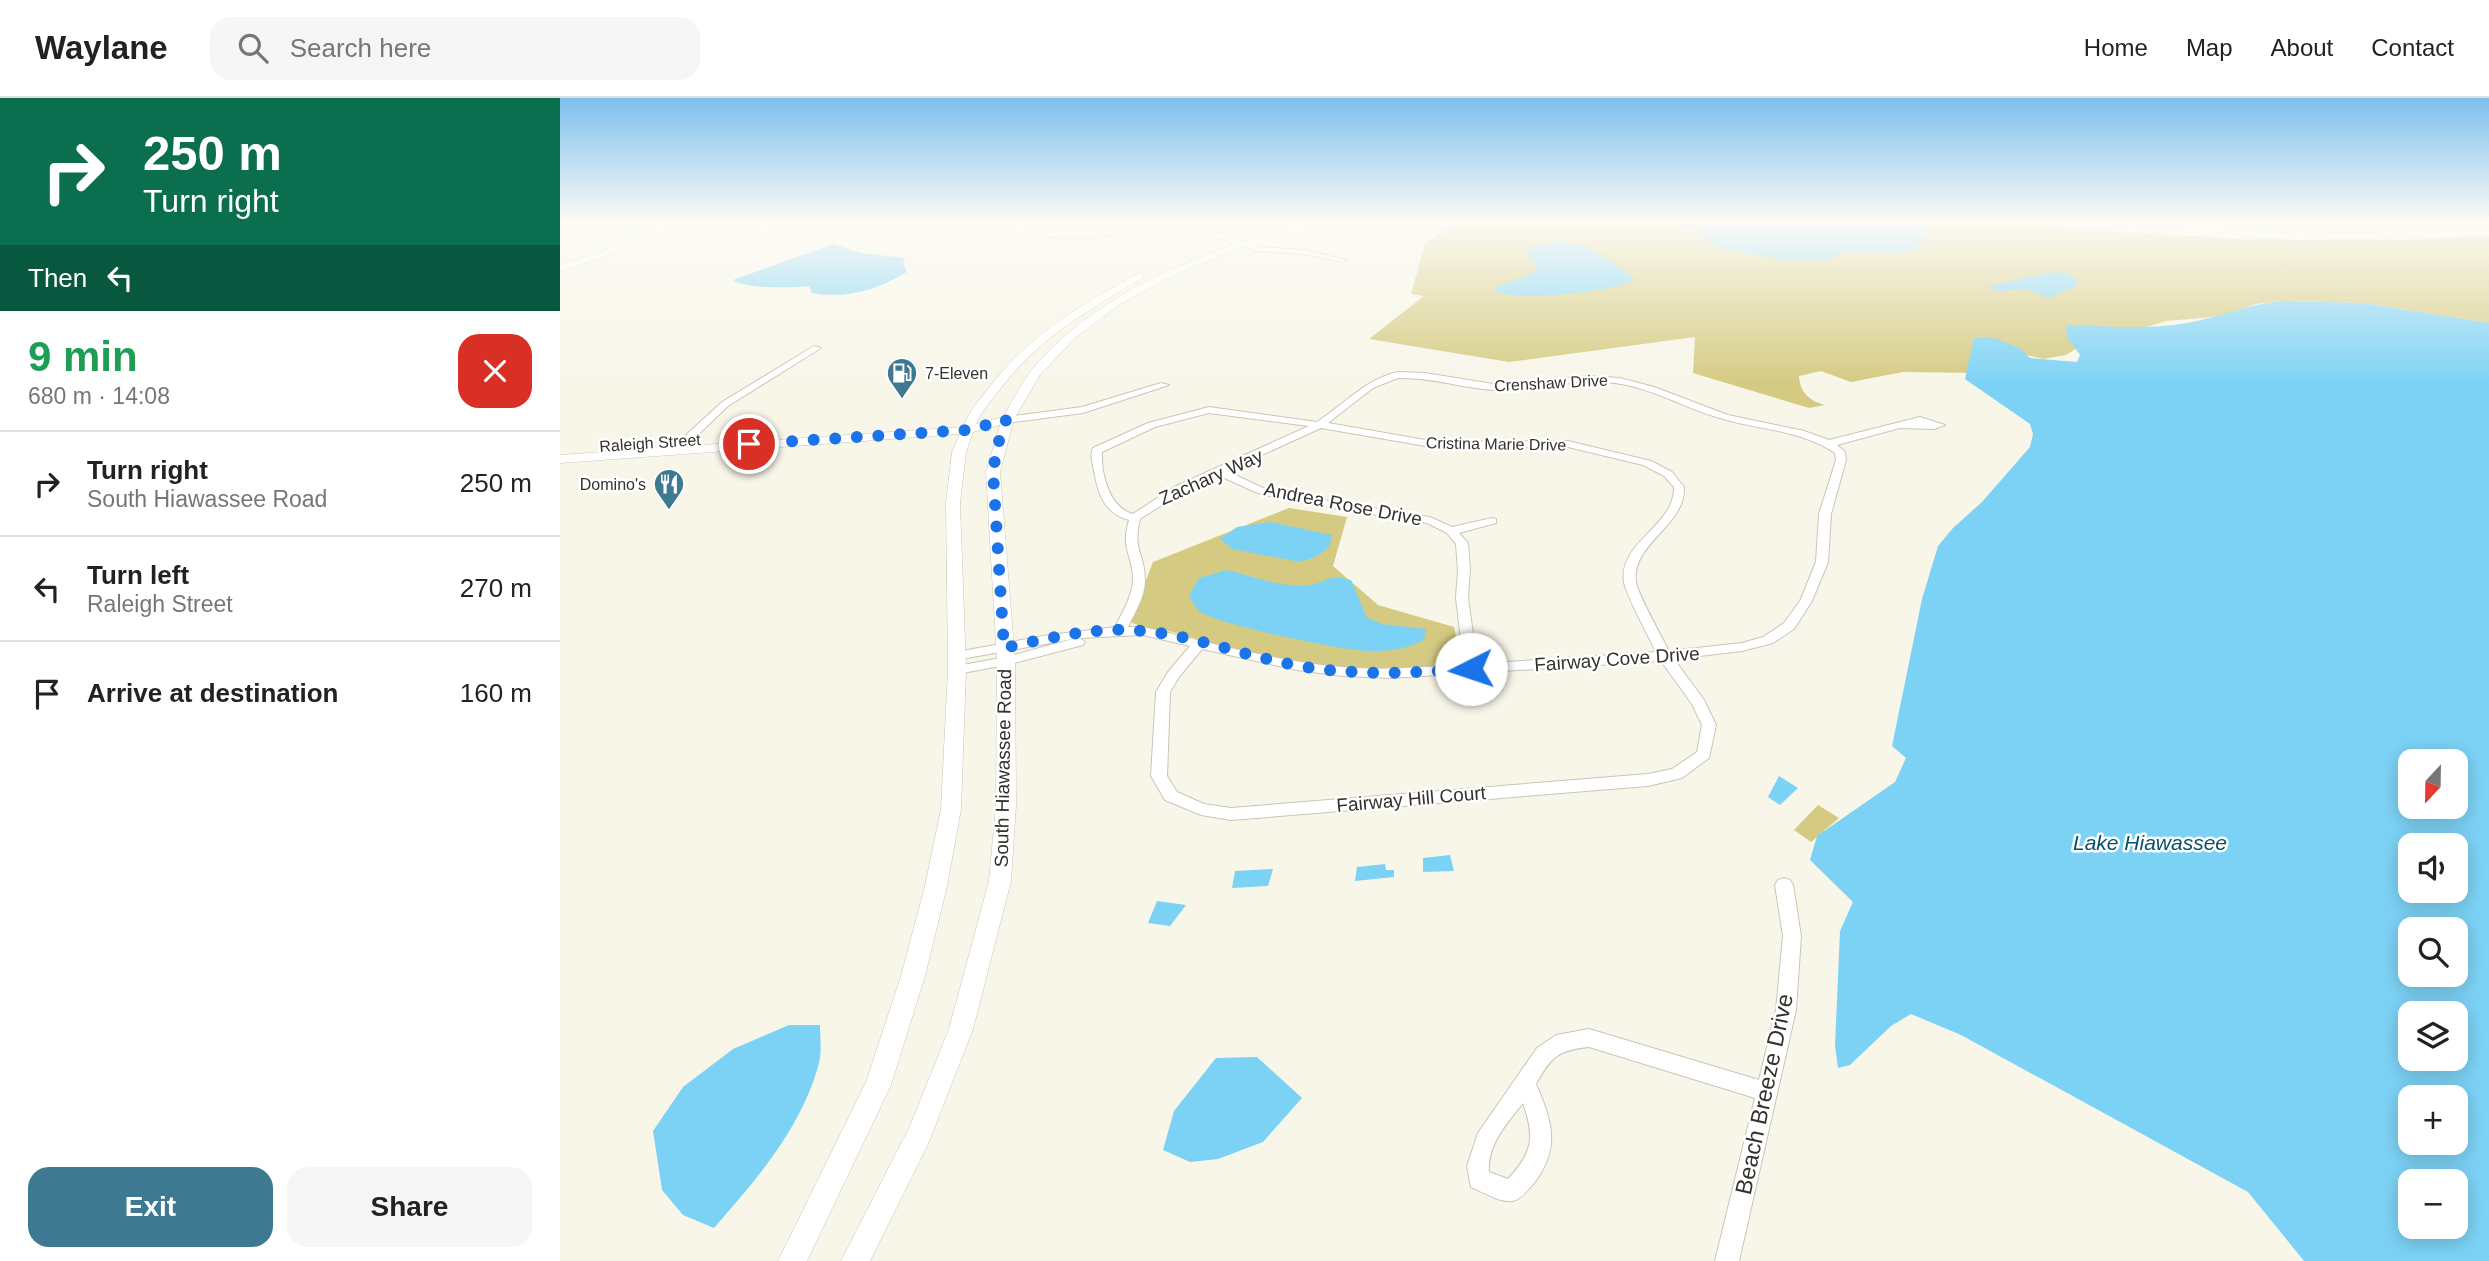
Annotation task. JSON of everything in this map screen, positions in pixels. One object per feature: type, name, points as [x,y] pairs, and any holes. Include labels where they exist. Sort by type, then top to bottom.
[{"type":"street","points":[[792,1261],[878,1085],[913,976],[936,886],[951,809],[956,663],[953,503],[959,452],[970,424],[1007,370],[1049,332],[1090,303],[1140,276]]},
{"type":"street","name":"South Hiawassee Road","points":[[855,1261],[920,1133],[961,1028],[984,948],[1001,868],[1006,805],[1005,654],[993,472],[997,447],[1006,420],[1035,373],[1082,327],[1133,293],[1166,276]]},
{"type":"street","points":[[1049,332],[1060,339],[1058,350]]},
{"type":"street","points":[[681,445],[725,404],[817,348]]},
{"type":"street","name":"Crenshaw Drive","points":[[1320,425],[1390,376],[1406,375],[1492,387],[1601,378],[1637,384],[1726,417],[1830,443]]},
{"type":"street","points":[[1006,420],[1083,410],[1164,385]]},
{"type":"street","points":[[1119,630],[1135,597],[1139,577],[1128,544],[1135,518],[1120,516],[1109,505],[1097,450],[1112,441],[1193,412],[1209,410],[1320,425]]},
{"type":"street","name":"Raleigh Street","points":[[560,450],[681,445],[1006,420]]},
{"type":"street","points":[[1830,443],[1854,440],[1899,424]]},
{"type":"street","name":"Zachary Way","points":[[1135,518],[1177,489],[1262,454],[1320,425]]},
{"type":"street","name":"Cristina Marie Drive","points":[[1320,425],[1437,445],[1568,444],[1647,463],[1668,474],[1679,487],[1679,502],[1641,550],[1629,572],[1634,594],[1665,656]]},
{"type":"street","name":"Fairway Cove Drive","points":[[956,663],[1119,630],[1143,631],[1297,666],[1342,672],[1391,674],[1665,656],[1742,647],[1768,640],[1789,626],[1806,601],[1822,562],[1825,511],[1842,460],[1840,452],[1830,443]]},
{"type":"street","name":"Raleigh Street","points":[[560,459],[681,445]]},
{"type":"street","name":"Andrea Rose Drive","points":[[1219,471],[1259,490],[1430,520],[1451,530]]},
{"type":"street","points":[[1471,669],[1462,598],[1464,569],[1461,543],[1451,530],[1492,521]]},
{"type":"street","name":"Fairway Hill Court","points":[[1200,643],[1172,675],[1163,692],[1159,776],[1171,796],[1201,809],[1231,814],[1648,780],[1677,774],[1704,754],[1709,725],[1699,703],[1665,656]]},
{"type":"street","name":"Beach Breeze Drive","points":[[1727,1261],[1786,1010],[1792,936],[1784,885]]},
{"type":"street","points":[[1526,1083],[1540,1117],[1543,1140],[1531,1171],[1511,1190],[1502,1189],[1479,1179],[1476,1168],[1483,1143],[1526,1083],[1541,1054],[1563,1040],[1590,1038],[1766,1092]]},
{"type":"shaded area","points":[[1416,276],[2489,276],[2489,323],[2363,303],[2282,301],[2256,304],[2213,317],[2166,321],[2077,348],[2066,355],[2043,359],[2023,354],[1983,373],[1903,372],[1851,382],[1821,371],[1799,376],[1801,387],[1807,395],[1825,405],[1809,408],[1693,373],[1695,337],[1509,362],[1369,339],[1424,296],[1411,294]]},
{"type":"shaded area","points":[[1289,508],[1347,517],[1333,566],[1378,605],[1454,627],[1461,663],[1383,674],[1282,662],[1165,630],[1210,651],[1130,622],[1153,562]]},
{"type":"shaded area","points":[[1818,805],[1839,818],[1811,842],[1794,830]]},
{"type":"water","points":[[743,276],[899,276],[861,292],[837,295],[812,293],[809,286],[758,286],[733,280]]},
{"type":"water","points":[[1631,276],[1634,279],[1609,288],[1566,294],[1522,296],[1496,291],[1497,287],[1526,277]]},
{"type":"water","points":[[2033,276],[2072,276],[2079,284],[2049,298],[2025,289],[1999,291],[1986,287]]},
{"type":"water","name":"Lake Hiawassee","points":[[2282,301],[2363,303],[2489,323],[2489,1261],[2304,1261],[2248,1192],[1961,1035],[1911,1014],[1891,1026],[1850,1065],[1838,1068],[1835,1046],[1840,931],[1853,902],[1810,860],[1817,836],[1895,782],[1906,758],[1892,746],[1922,599],[1938,546],[1953,528],[1982,502],[2030,447],[2033,434],[2030,424],[1965,379],[1974,338],[1989,337],[2000,340],[2021,349],[2030,358],[2077,362],[2080,355],[2067,337],[2066,325],[2172,325]]},
{"type":"water","points":[[1270,522],[1332,535],[1329,547],[1318,556],[1300,562],[1232,549],[1220,539],[1237,527]]},
{"type":"water","points":[[1227,570],[1299,586],[1332,578],[1351,580],[1367,618],[1382,624],[1426,629],[1424,640],[1411,646],[1388,650],[1352,650],[1278,635],[1208,616],[1198,610],[1189,596],[1199,578]]},
{"type":"water","points":[[1779,776],[1798,788],[1780,805],[1768,797]]},
{"type":"water","points":[[1450,855],[1454,871],[1423,872],[1423,858]]},
{"type":"water","points":[[1385,864],[1386,870],[1394,870],[1394,877],[1355,881],[1357,867]]},
{"type":"water","points":[[1273,869],[1268,886],[1232,888],[1235,871]]},
{"type":"water","points":[[1157,901],[1186,905],[1170,926],[1148,923]]},
{"type":"water","points":[[789,1025],[820,1025],[821,1044],[819,1063],[811,1086],[790,1130],[762,1171],[714,1228],[683,1215],[662,1190],[653,1131],[683,1087],[733,1049]]},
{"type":"water","points":[[1257,1057],[1302,1098],[1263,1142],[1218,1159],[1190,1162],[1163,1150],[1174,1111],[1216,1058]]},
{"type":"place","name":"7-Eleven","points":[[902,400]]},
{"type":"place","name":"Domino's","points":[[669,511]]},
{"type":"route","points":[[749,444],[967,430],[1006,420],[997,447],[993,472],[1004,648],[1083,633],[1143,631],[1297,666],[1342,672],[1391,674],[1471,669]]}]
